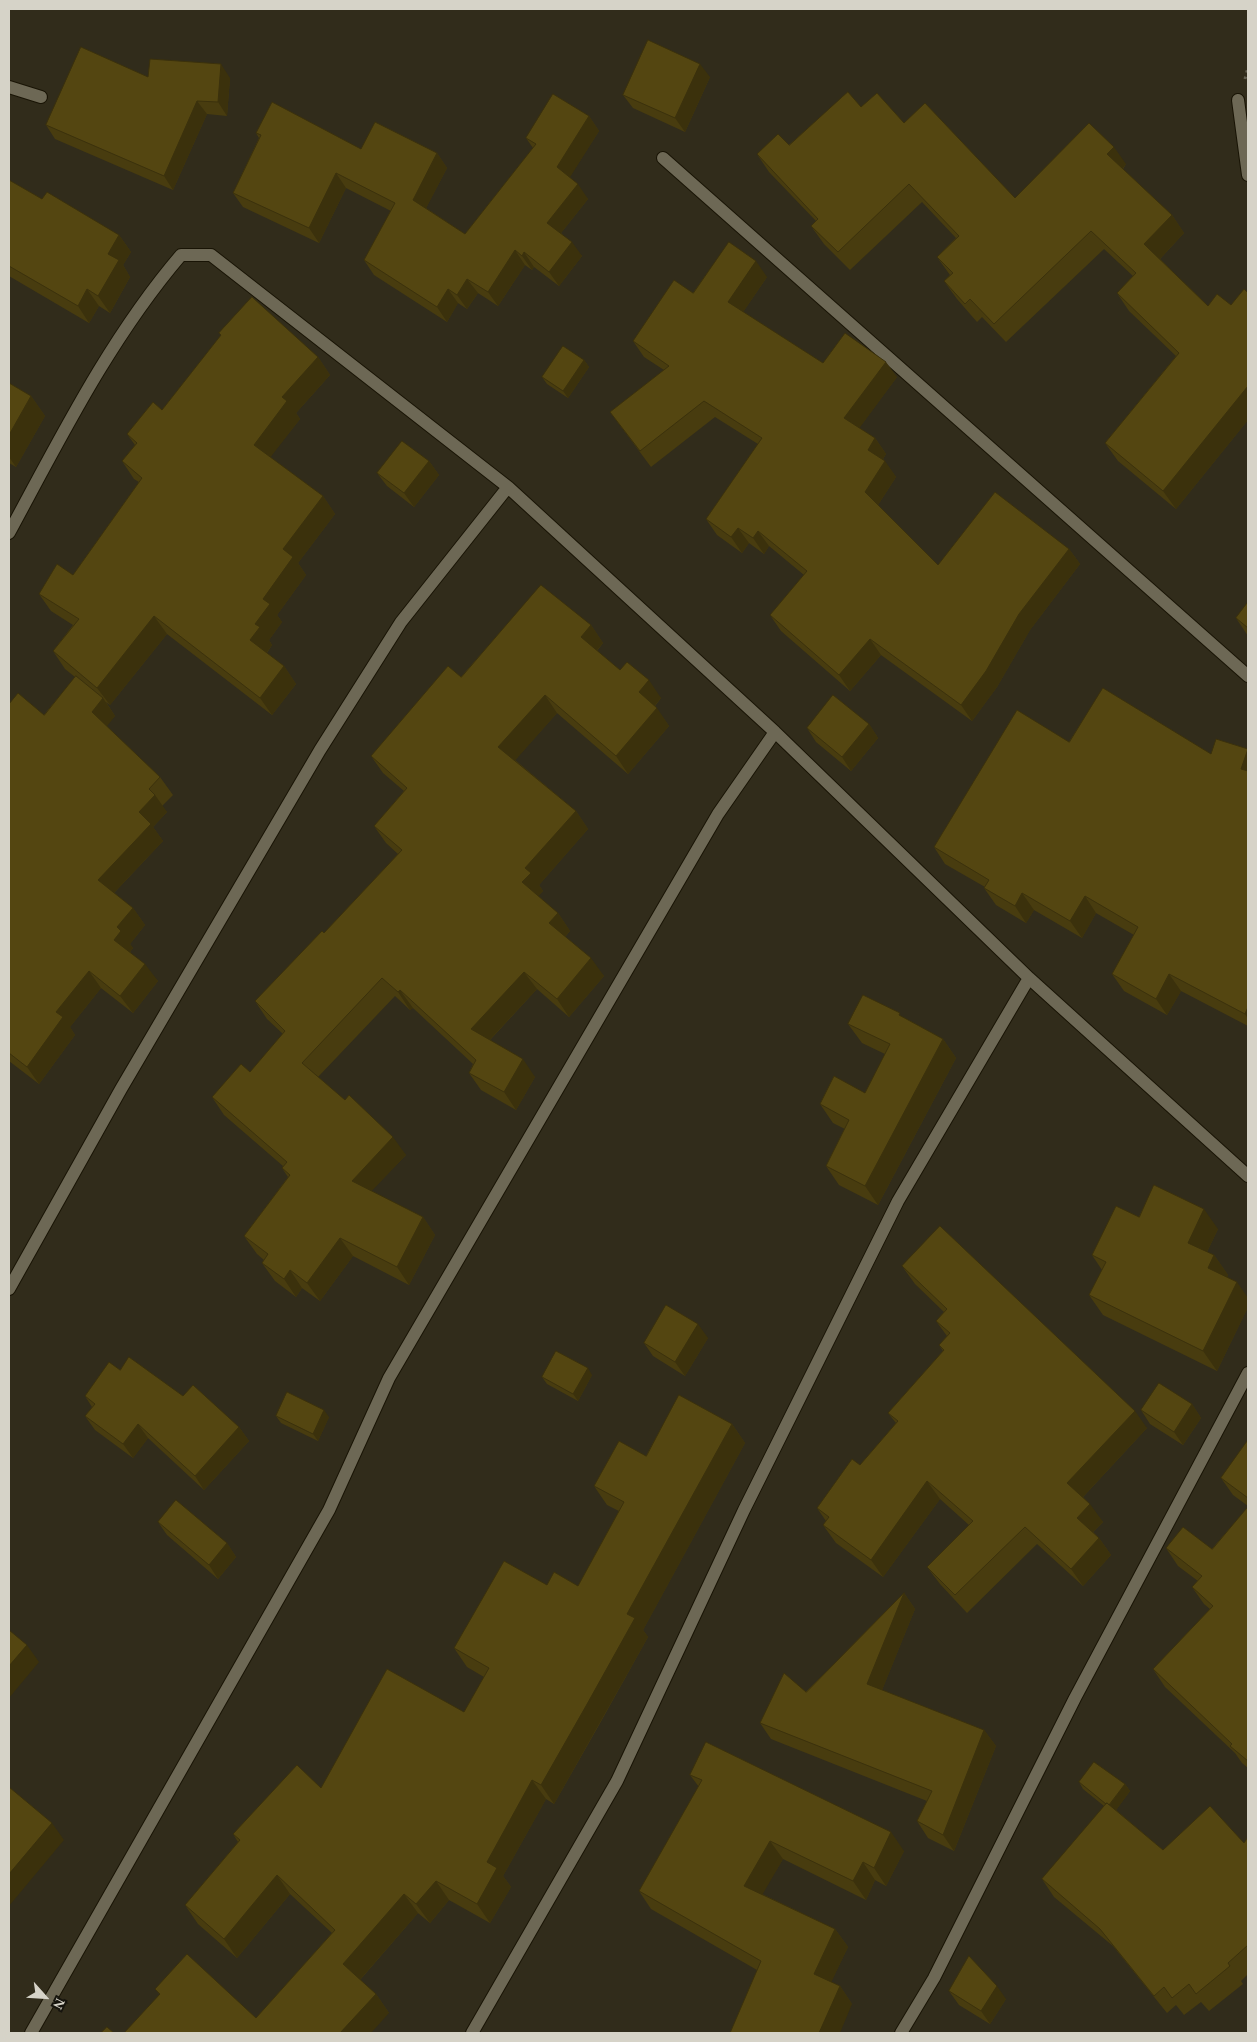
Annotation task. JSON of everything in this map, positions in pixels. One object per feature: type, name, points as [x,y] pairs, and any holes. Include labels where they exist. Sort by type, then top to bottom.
[{"type":"street","points":[[9,87],[41,97]]},
{"type":"street","points":[[1238,100],[1248,175]]},
{"type":"street","points":[[663,158],[1248,676]]},
{"type":"street","points":[[9,533],[102,364],[152,289],[181,255],[211,255],[508,487],[775,732],[1029,978],[1248,1176]]},
{"type":"street","points":[[9,1289],[126,1080],[320,750],[401,622],[508,487]]},
{"type":"street","points":[[30,2033],[329,1510],[394,1369],[718,814],[775,732]]},
{"type":"street","points":[[472,2033],[617,1781],[744,1510],[898,1201],[1029,978]]},
{"type":"street","points":[[901,2033],[934,1978],[1075,1698],[1248,1373]]},
{"type":"building","points":[[648,40],[700,64],[675,118],[623,95]]},
{"type":"building","points":[[81,47],[148,77],[150,59],[221,64],[218,102],[197,101],[164,176],[46,125]]},
{"type":"building","points":[[848,92],[861,107],[877,93],[904,123],[925,103],[1015,198],[1089,123],[1114,147],[1107,154],[1172,215],[1144,244],[1208,306],[1217,294],[1231,305],[1244,289],[1248,293],[1248,386],[1163,491],[1105,443],[1179,353],[1117,293],[1136,273],[1091,231],[994,324],[970,299],[965,304],[944,281],[953,273],[937,257],[959,236],[909,184],[838,252],[811,226],[818,219],[757,154],[778,134],[789,145]]},
{"type":"building","points":[[553,94],[589,116],[557,167],[578,184],[547,223],[572,242],[549,272],[524,252],[522,256],[515,250],[488,292],[467,279],[457,295],[448,289],[437,307],[364,260],[395,203],[336,173],[309,228],[233,193],[261,135],[256,133],[272,102],[361,149],[375,122],[437,153],[413,200],[465,234],[536,144],[526,138]]},
{"type":"building","points":[[9,180],[42,199],[47,192],[119,235],[108,254],[119,260],[98,296],[87,289],[78,306],[9,266]]},
{"type":"building","points":[[729,242],[756,261],[728,302],[823,363],[845,333],[886,362],[844,418],[875,438],[868,450],[885,461],[865,492],[938,565],[995,492],[1069,549],[1019,614],[986,671],[961,705],[870,639],[839,675],[770,615],[807,571],[758,531],[753,538],[738,528],[731,537],[706,519],[762,438],[704,401],[640,451],[610,412],[669,366],[633,341],[674,280],[693,293]]},
{"type":"building","points":[[252,297],[318,357],[282,397],[287,401],[254,445],[323,496],[283,549],[293,557],[263,599],[270,604],[255,624],[260,627],[250,640],[284,666],[260,698],[154,616],[97,688],[53,651],[79,619],[39,594],[57,564],[73,575],[142,478],[122,461],[137,443],[127,434],[153,402],[162,410],[221,335],[219,333]]},
{"type":"building","points":[[563,346],[584,360],[563,391],[542,377]]},
{"type":"building","points":[[9,383],[31,396],[9,435]]},
{"type":"building","points":[[402,441],[429,461],[404,493],[377,473]]},
{"type":"building","points":[[541,585],[591,625],[581,637],[620,670],[627,662],[649,680],[639,692],[657,708],[616,756],[545,695],[498,747],[576,811],[525,868],[531,873],[522,882],[558,913],[549,923],[591,958],[557,999],[524,972],[471,1029],[523,1059],[504,1092],[469,1073],[476,1060],[400,990],[398,992],[382,978],[302,1063],[345,1100],[349,1095],[393,1137],[352,1181],[423,1217],[397,1267],[340,1238],[307,1283],[290,1270],[284,1279],[262,1263],[268,1254],[244,1236],[290,1175],[282,1168],[287,1162],[212,1097],[241,1064],[250,1072],[285,1031],[255,1001],[322,931],[324,933],[402,850],[374,826],[407,788],[371,756],[448,666],[461,677]]},
{"type":"building","points":[[1248,602],[1248,628],[1236,618]]},
{"type":"building","points":[[76,676],[103,698],[92,712],[160,777],[149,789],[155,795],[139,812],[151,824],[98,880],[133,908],[117,927],[121,931],[114,940],[145,964],[120,996],[89,971],[56,1012],[63,1017],[27,1067],[9,1053],[9,704],[18,693],[44,715]]},
{"type":"building","points":[[1103,688],[1211,754],[1216,739],[1248,749],[1241,769],[1248,771],[1248,1007],[1245,1014],[1169,974],[1156,999],[1112,974],[1138,927],[1085,896],[1070,921],[1022,893],[1015,906],[984,888],[989,880],[934,847],[1017,710],[1069,742]]},
{"type":"building","points":[[833,695],[869,724],[842,757],[807,728]]},
{"type":"building","points":[[863,995],[900,1013],[899,1015],[943,1039],[865,1186],[826,1166],[849,1120],[820,1104],[834,1076],[865,1093],[890,1044],[848,1024]]},
{"type":"building","points":[[1154,1185],[1204,1209],[1188,1243],[1214,1255],[1208,1268],[1237,1282],[1203,1351],[1089,1295],[1106,1262],[1092,1255],[1116,1206],[1139,1217]]},
{"type":"building","points":[[940,1226],[1135,1411],[1067,1483],[1090,1504],[1077,1518],[1099,1538],[1071,1569],[1025,1527],[955,1595],[927,1567],[973,1521],[927,1481],[871,1560],[823,1525],[829,1517],[817,1508],[852,1459],[860,1465],[898,1421],[888,1413],[944,1350],[939,1345],[950,1333],[936,1321],[947,1309],[902,1266]]},
{"type":"building","points":[[666,1305],[698,1324],[675,1362],[644,1343]]},
{"type":"building","points":[[556,1351],[588,1368],[573,1394],[542,1377]]},
{"type":"building","points":[[129,1357],[183,1396],[193,1385],[239,1427],[195,1476],[138,1424],[123,1444],[85,1416],[95,1404],[85,1396],[109,1362],[120,1370]]},
{"type":"building","points":[[1159,1383],[1192,1404],[1174,1432],[1141,1410]]},
{"type":"building","points":[[287,1392],[324,1410],[313,1434],[276,1416]]},
{"type":"building","points":[[679,1395],[732,1424],[627,1614],[635,1618],[586,1706],[541,1785],[532,1780],[487,1862],[497,1868],[477,1904],[436,1881],[416,1904],[404,1894],[343,1964],[376,1994],[340,2033],[124,2033],[160,1994],[155,1989],[187,1954],[256,2018],[335,1930],[277,1875],[224,1939],[185,1905],[240,1840],[233,1834],[297,1765],[321,1788],[387,1669],[464,1712],[489,1668],[454,1648],[504,1561],[547,1585],[554,1572],[578,1586],[624,1502],[594,1486],[619,1441],[646,1456]]},
{"type":"building","points":[[1248,1440],[1248,1498],[1221,1478]]},
{"type":"building","points":[[176,1500],[227,1543],[209,1565],[158,1522]]},
{"type":"building","points":[[1248,1507],[1248,1761],[1230,1746],[1232,1744],[1153,1669],[1213,1606],[1192,1587],[1202,1576],[1166,1548],[1183,1527],[1212,1549]]},
{"type":"building","points":[[904,1593],[867,1684],[984,1730],[943,1835],[917,1821],[932,1791],[760,1723],[784,1673],[806,1692]]},
{"type":"building","points":[[9,1630],[27,1645],[9,1666]]},
{"type":"building","points":[[706,1742],[891,1832],[874,1868],[863,1862],[853,1881],[770,1841],[744,1886],[835,1929],[814,1974],[840,1986],[819,2033],[730,2033],[761,1961],[639,1891],[702,1780],[690,1775]]},
{"type":"building","points":[[1094,1762],[1125,1784],[1109,1805],[1079,1782]]},
{"type":"building","points":[[9,1787],[52,1823],[9,1874]]},
{"type":"building","points":[[1107,1803],[1163,1850],[1210,1806],[1244,1843],[1248,1837],[1248,1945],[1228,1963],[1230,1966],[1196,1994],[1189,1984],[1172,1998],[1164,1987],[1154,1996],[1100,1929],[1042,1879]]},
{"type":"building","points":[[969,1956],[997,1986],[981,2011],[949,1991]]},
{"type":"building","points":[[107,2027],[114,2033],[101,2033]]}]
